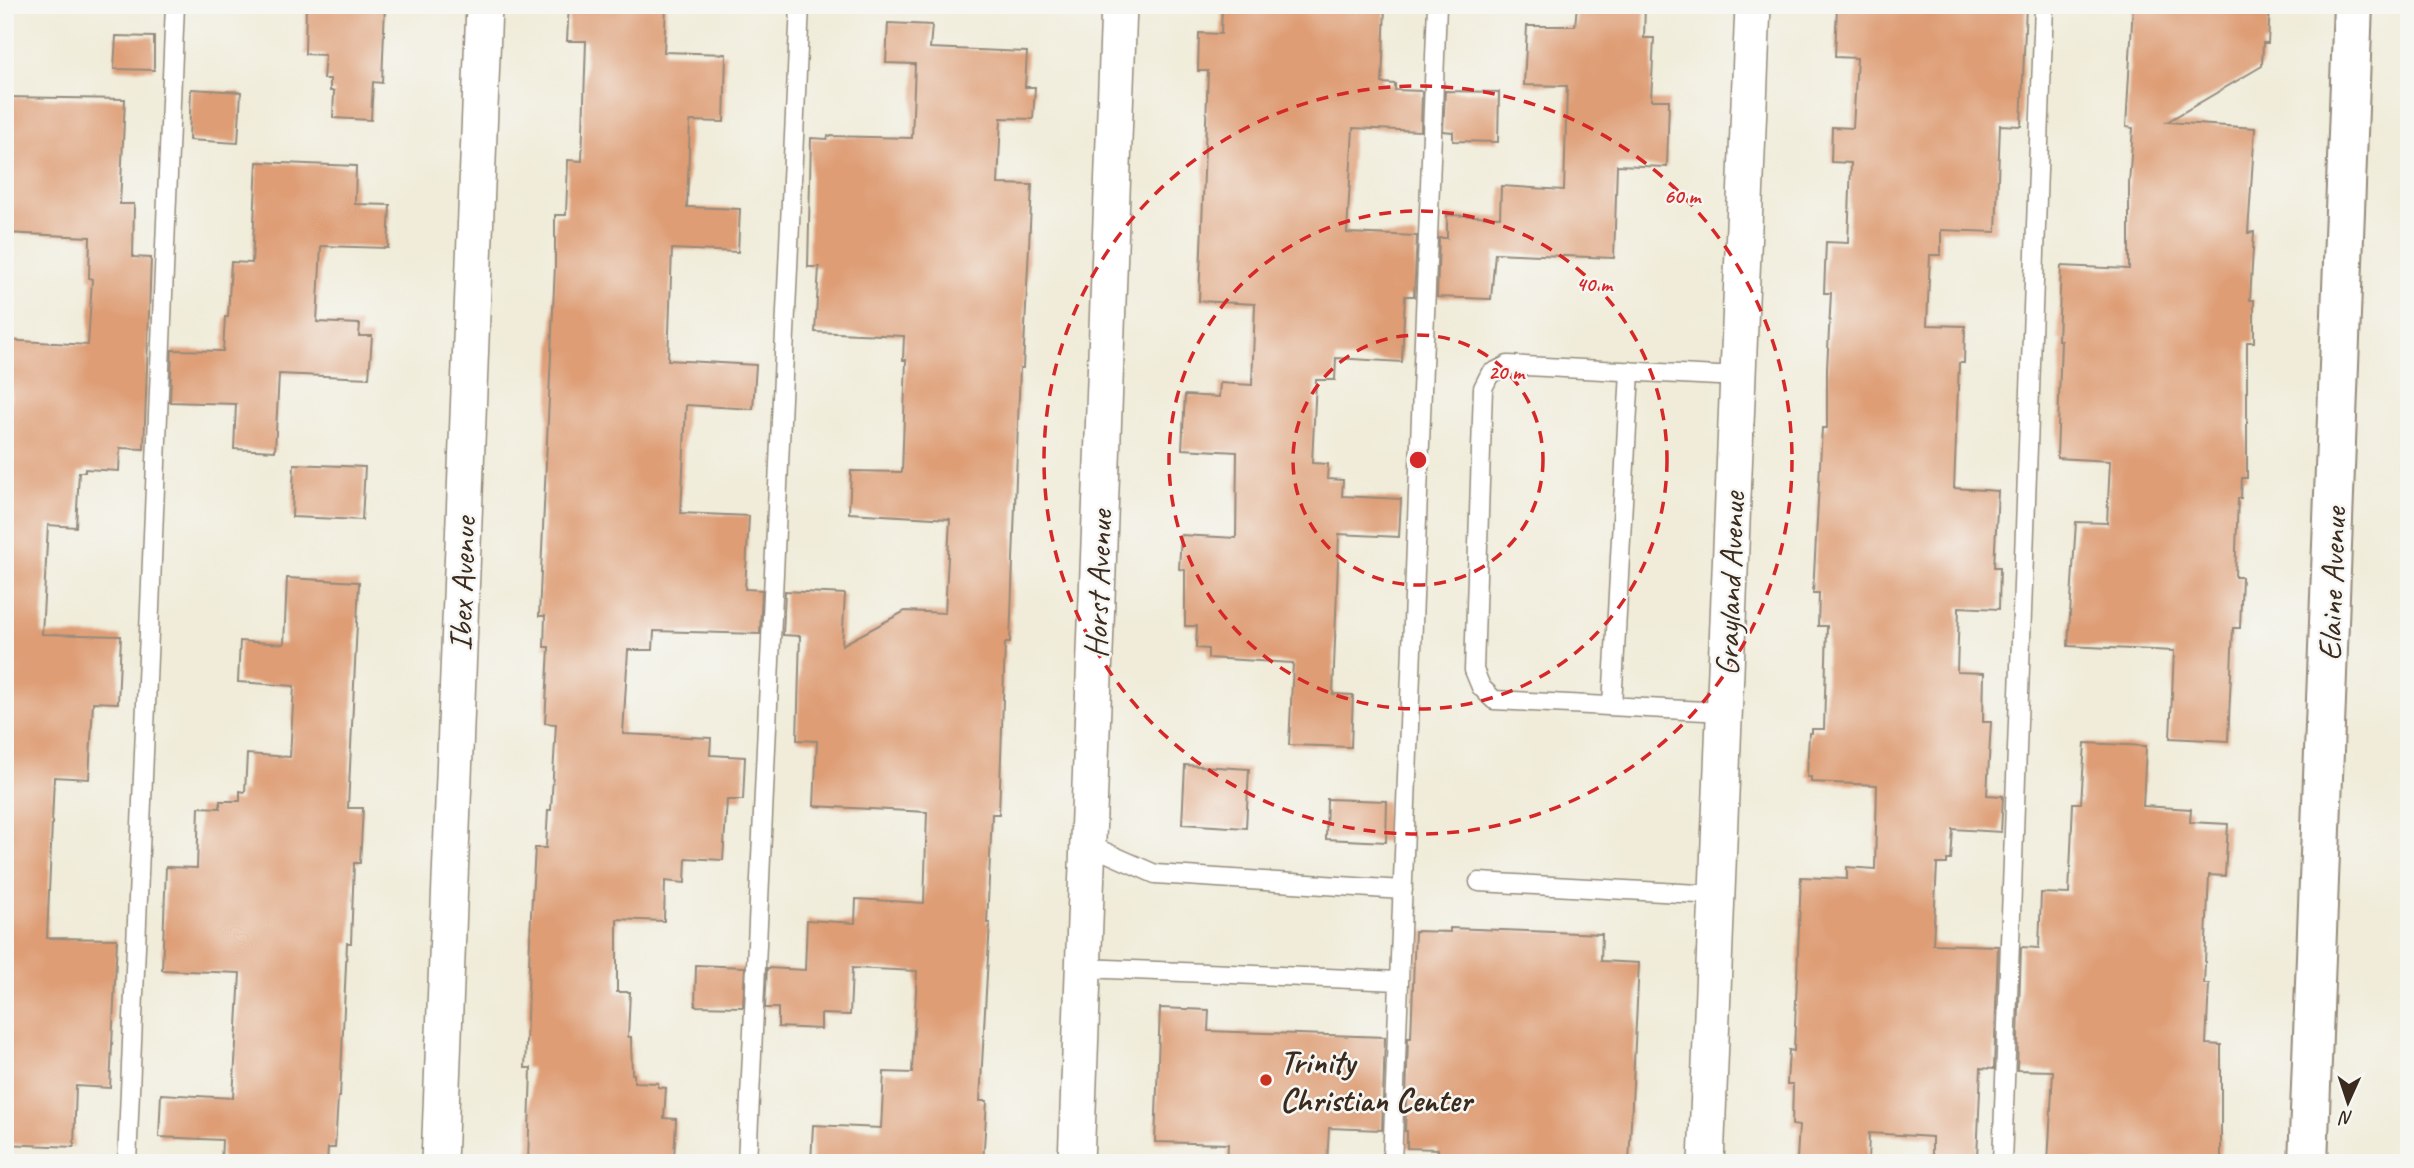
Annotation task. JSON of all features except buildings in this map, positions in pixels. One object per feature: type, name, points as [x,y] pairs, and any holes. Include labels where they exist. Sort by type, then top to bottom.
[{"type":"street","name":"Ibex Avenue","points":[[439,1163],[484,5]]},
{"type":"street","name":"Horst Avenue","points":[[1076,1163],[1119,5]]},
{"type":"street","name":"Grayland Avenue","points":[[1706,1163],[1753,5]]},
{"type":"street","name":"Elaine Avenue","points":[[2308,1163],[2353,5]]},
{"type":"lane","points":[[127,1163],[175,5]]},
{"type":"lane","points":[[747,1163],[800,5]]},
{"type":"lane","points":[[1392,1163],[1437,5]]},
{"type":"lane","points":[[2002,1163],[2044,5]]},
{"type":"lane","points":[[1724,712],[1494,700],[1481,687],[1474,670],[1483,388],[1490,374],[1508,365],[1737,377]]},
{"type":"lane","points":[[1612,706],[1630,371]]},
{"type":"lane","points":[[1087,844],[1156,874],[1403,890]]},
{"type":"lane","points":[[1479,882],[1717,895]]},
{"type":"lane","points":[[1083,968],[1399,981]]},
{"type":"place","name":"Trinity Christian Center","points":[[1266,1080]]}]
